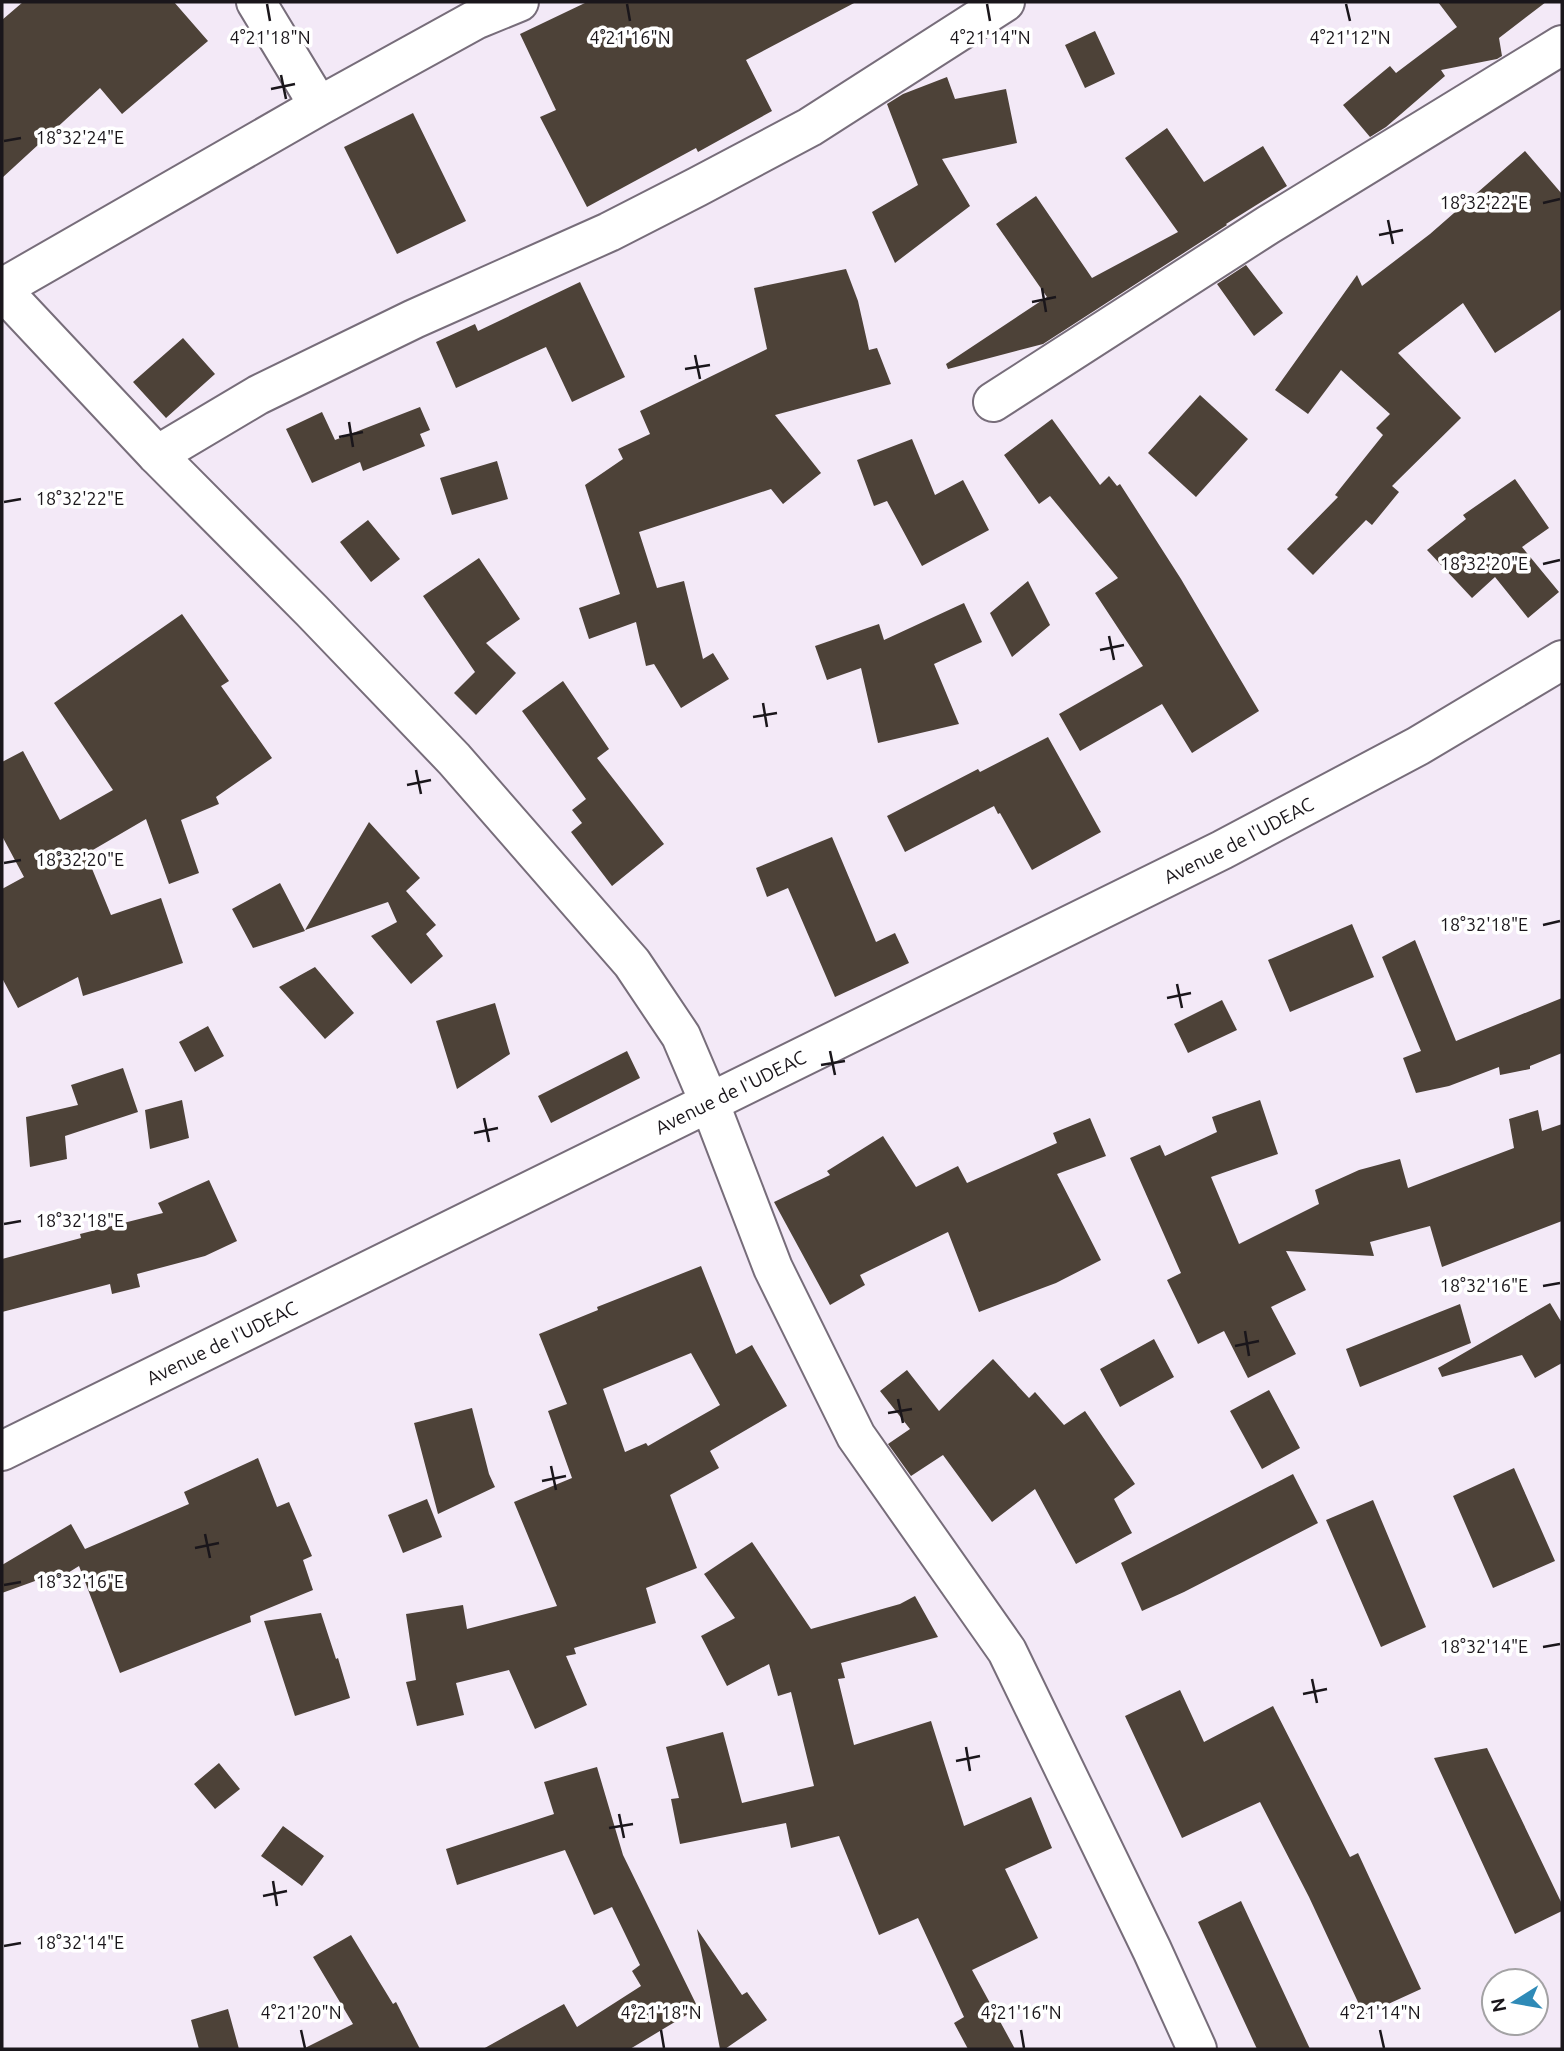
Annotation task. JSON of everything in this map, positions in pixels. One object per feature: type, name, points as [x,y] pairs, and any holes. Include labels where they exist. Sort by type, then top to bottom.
[{"type":"street","points":[[256,2],[320,106]]},
{"type":"street","points":[[519,2],[475,20],[320,106],[2,289],[158,455],[454,759],[632,962],[681,1036],[773,1268],[856,1436],[1007,1651],[1197,2049]]},
{"type":"street","points":[[158,455],[258,395],[414,319],[610,232],[810,127],[1004,2]]},
{"type":"street","points":[[993,402],[1268,225],[1562,45]]},
{"type":"street","name":"Avenue de I'UDEAC","points":[[2,1451],[1222,850],[1418,746],[1562,660]]},
{"type":"building","points":[[23,2],[174,2],[208,41],[122,114],[100,88],[2,178],[2,20]]},
{"type":"building","points":[[587,2],[856,2],[746,60],[772,111],[698,152],[696,148],[587,207],[540,117],[556,110],[520,34]]},
{"type":"building","points":[[1438,2],[1546,2],[1499,38],[1502,56],[1441,70],[1445,76],[1386,127],[1370,137],[1343,105],[1390,66],[1396,73],[1457,27]]},
{"type":"building","points":[[1095,31],[1115,74],[1085,88],[1065,45]]},
{"type":"building","points":[[947,77],[955,99],[1006,89],[1017,143],[942,159],[970,206],[895,263],[872,212],[918,185],[887,104],[903,94]]},
{"type":"building","points":[[413,113],[466,221],[397,254],[344,147]]},
{"type":"building","points":[[1167,128],[1204,182],[1263,146],[1287,186],[1043,344],[948,369],[946,364],[1047,297],[996,224],[1036,196],[1092,278],[1178,232],[1125,158]]},
{"type":"building","points":[[1525,151],[1562,194],[1562,309],[1495,353],[1463,303],[1398,353],[1461,418],[1392,486],[1399,492],[1372,525],[1366,520],[1313,575],[1287,549],[1338,497],[1335,495],[1383,435],[1376,428],[1390,414],[1341,370],[1308,414],[1275,390],[1357,275],[1362,286],[1430,234]]},
{"type":"building","points":[[1246,265],[1283,313],[1254,336],[1217,284]]},
{"type":"building","points":[[846,269],[858,301],[869,350],[877,348],[891,384],[775,415],[821,473],[783,504],[771,489],[639,532],[657,588],[684,581],[703,659],[713,653],[729,679],[681,708],[654,664],[646,666],[636,622],[589,639],[579,608],[620,594],[585,485],[623,459],[618,449],[650,434],[640,411],[767,349],[754,288]]},
{"type":"building","points":[[580,282],[625,377],[572,402],[546,347],[456,388],[436,342],[475,324],[478,331]]},
{"type":"building","points":[[183,338],[215,374],[166,418],[133,382]]},
{"type":"building","points":[[1200,395],[1248,439],[1196,497],[1148,453]]},
{"type":"building","points":[[420,407],[430,430],[420,434],[425,446],[363,471],[360,462],[312,483],[286,429],[322,412],[335,440]]},
{"type":"building","points":[[1052,419],[1100,485],[1109,476],[1117,486],[1120,484],[1181,579],[1259,711],[1192,753],[1162,704],[1080,751],[1059,714],[1143,666],[1095,593],[1118,578],[1050,496],[1039,504],[1004,455]]},
{"type":"building","points":[[912,439],[935,495],[963,480],[989,530],[922,566],[887,501],[874,506],[857,460]]},
{"type":"building","points":[[497,461],[508,499],[452,515],[440,478]]},
{"type":"building","points":[[1515,479],[1549,528],[1522,547],[1559,592],[1528,618],[1495,577],[1472,598],[1427,550],[1466,519],[1463,515]]},
{"type":"building","points":[[368,520],[400,559],[371,582],[340,542]]},
{"type":"building","points":[[479,558],[520,619],[486,643],[516,673],[476,715],[454,693],[475,672],[423,596]]},
{"type":"building","points":[[1028,581],[1050,625],[1012,657],[990,613]]},
{"type":"building","points":[[964,603],[982,642],[934,664],[959,724],[878,743],[861,668],[827,680],[815,646],[879,624],[884,640]]},
{"type":"building","points":[[182,614],[229,681],[221,686],[272,758],[216,797],[219,804],[181,820],[199,873],[169,884],[146,819],[86,854],[111,915],[161,898],[183,963],[83,996],[78,977],[18,1008],[2,978],[2,889],[24,877],[2,836],[2,762],[23,751],[60,820],[113,790],[54,703]]},
{"type":"building","points":[[563,681],[609,749],[597,758],[664,844],[612,886],[571,832],[582,823],[572,810],[586,799],[522,711]]},
{"type":"building","points":[[1048,737],[1101,832],[1032,870],[994,806],[905,852],[887,816],[978,769],[980,772]]},
{"type":"building","points":[[369,822],[420,878],[406,891],[436,925],[426,934],[443,956],[411,984],[371,936],[397,922],[388,902],[305,930]]},
{"type":"building","points":[[832,837],[876,942],[895,933],[909,963],[835,997],[788,888],[767,897],[756,868]]},
{"type":"building","points":[[280,883],[305,931],[253,948],[232,909]]},
{"type":"building","points":[[1352,924],[1374,977],[1290,1012],[1268,960]]},
{"type":"building","points":[[1415,940],[1456,1041],[1562,998],[1562,1053],[1530,1066],[1530,1069],[1500,1075],[1499,1067],[1449,1086],[1416,1093],[1403,1058],[1421,1051],[1382,957]]},
{"type":"building","points":[[315,967],[354,1013],[325,1039],[279,987]]},
{"type":"building","points":[[1222,1000],[1237,1030],[1188,1053],[1174,1024]]},
{"type":"building","points":[[495,1003],[510,1054],[457,1089],[436,1021]]},
{"type":"building","points":[[208,1026],[224,1056],[195,1072],[179,1042]]},
{"type":"building","points":[[627,1051],[640,1078],[551,1123],[538,1096]]},
{"type":"building","points":[[123,1068],[138,1112],[65,1136],[67,1159],[30,1167],[26,1117],[78,1105],[71,1085]]},
{"type":"building","points":[[182,1100],[189,1138],[150,1149],[145,1110]]},
{"type":"building","points":[[1260,1100],[1278,1154],[1211,1177],[1239,1244],[1319,1204],[1315,1190],[1359,1170],[1400,1159],[1408,1188],[1514,1148],[1509,1119],[1538,1110],[1542,1131],[1562,1124],[1562,1221],[1442,1267],[1430,1226],[1370,1242],[1374,1256],[1286,1251],[1306,1290],[1271,1307],[1296,1354],[1248,1378],[1224,1331],[1198,1344],[1167,1280],[1181,1273],[1130,1158],[1160,1145],[1165,1156],[1217,1132],[1212,1117]]},
{"type":"building","points":[[1090,1118],[1106,1156],[1057,1174],[1101,1260],[1056,1283],[979,1312],[948,1232],[860,1275],[865,1285],[830,1305],[774,1202],[830,1175],[827,1171],[883,1136],[916,1187],[958,1166],[967,1183],[1057,1143],[1053,1133]]},
{"type":"building","points":[[209,1180],[237,1241],[205,1256],[137,1274],[140,1287],[112,1294],[110,1284],[2,1312],[2,1259],[81,1238],[80,1234],[163,1213],[158,1203]]},
{"type":"building","points":[[701,1266],[736,1354],[752,1345],[787,1406],[710,1451],[719,1468],[670,1495],[697,1568],[646,1588],[656,1623],[574,1648],[576,1654],[566,1656],[587,1705],[535,1729],[509,1670],[456,1683],[464,1715],[417,1726],[406,1682],[416,1680],[406,1614],[463,1605],[467,1629],[557,1606],[514,1502],[572,1478],[548,1411],[567,1404],[539,1334],[598,1310],[597,1307]],"holes":[[[691,1353],[720,1405],[648,1446],[646,1443],[625,1452],[603,1389]]]},
{"type":"building","points":[[1550,1303],[1562,1323],[1562,1363],[1535,1378],[1522,1355],[1442,1377],[1438,1368]]},
{"type":"building","points":[[1460,1304],[1471,1343],[1360,1387],[1346,1349]]},
{"type":"building","points":[[1154,1339],[1174,1377],[1120,1407],[1100,1369]]},
{"type":"building","points":[[993,1359],[1029,1398],[1035,1392],[1064,1425],[1085,1411],[1135,1484],[1114,1499],[1132,1533],[1076,1564],[1035,1489],[992,1522],[943,1455],[911,1476],[888,1444],[910,1429],[880,1391],[907,1370],[939,1411]]},
{"type":"building","points":[[1269,1390],[1300,1448],[1262,1469],[1230,1411]]},
{"type":"building","points":[[472,1408],[489,1474],[495,1487],[438,1514],[414,1423]]},
{"type":"building","points":[[258,1458],[277,1507],[289,1502],[312,1556],[303,1560],[313,1590],[250,1616],[251,1622],[120,1673],[79,1566],[50,1584],[46,1577],[2,1593],[2,1565],[71,1524],[85,1549],[189,1504],[184,1492]]},
{"type":"building","points":[[1514,1468],[1555,1561],[1493,1588],[1453,1496]]},
{"type":"building","points":[[1293,1474],[1318,1523],[1142,1611],[1121,1563]]},
{"type":"building","points":[[427,1499],[442,1537],[403,1553],[388,1515]]},
{"type":"building","points":[[1373,1500],[1426,1627],[1381,1647],[1326,1520]]},
{"type":"building","points":[[752,1542],[811,1629],[900,1604],[915,1596],[938,1637],[841,1663],[845,1678],[838,1679],[854,1745],[931,1721],[964,1826],[1031,1797],[1052,1848],[1005,1869],[1038,1938],[972,1970],[1015,2049],[968,2049],[954,2023],[964,2017],[918,1918],[879,1935],[839,1836],[791,1848],[786,1823],[680,1844],[671,1799],[679,1798],[666,1747],[723,1732],[742,1803],[814,1786],[791,1692],[778,1696],[769,1664],[727,1686],[701,1636],[735,1618],[704,1574]]},
{"type":"building","points":[[321,1613],[350,1698],[295,1716],[264,1621]]},
{"type":"building","points":[[1180,1690],[1204,1742],[1273,1706],[1350,1857],[1358,1853],[1421,1989],[1364,2015],[1309,1897],[1260,1802],[1182,1838],[1125,1716]]},
{"type":"building","points":[[1487,1748],[1562,1904],[1562,1911],[1515,1934],[1434,1758]]},
{"type":"building","points":[[219,1763],[240,1789],[215,1809],[194,1784]]},
{"type":"building","points":[[597,1767],[623,1855],[698,2008],[630,2049],[483,2049],[564,2004],[577,2027],[641,1986],[632,1971],[640,1965],[612,1907],[594,1915],[565,1850],[457,1885],[446,1849],[554,1814],[544,1782]]},
{"type":"building","points":[[283,1826],[324,1856],[302,1886],[261,1856]]},
{"type":"building","points":[[1241,1901],[1310,2049],[1257,2049],[1198,1922]]},
{"type":"building","points":[[697,1929],[742,1995],[747,1992],[767,2020],[725,2049],[720,2049]]},
{"type":"building","points":[[351,1935],[393,2004],[396,2002],[420,2049],[303,2049],[353,2024],[313,1957]]},
{"type":"building","points":[[228,2009],[239,2049],[199,2049],[191,2020]]}]
